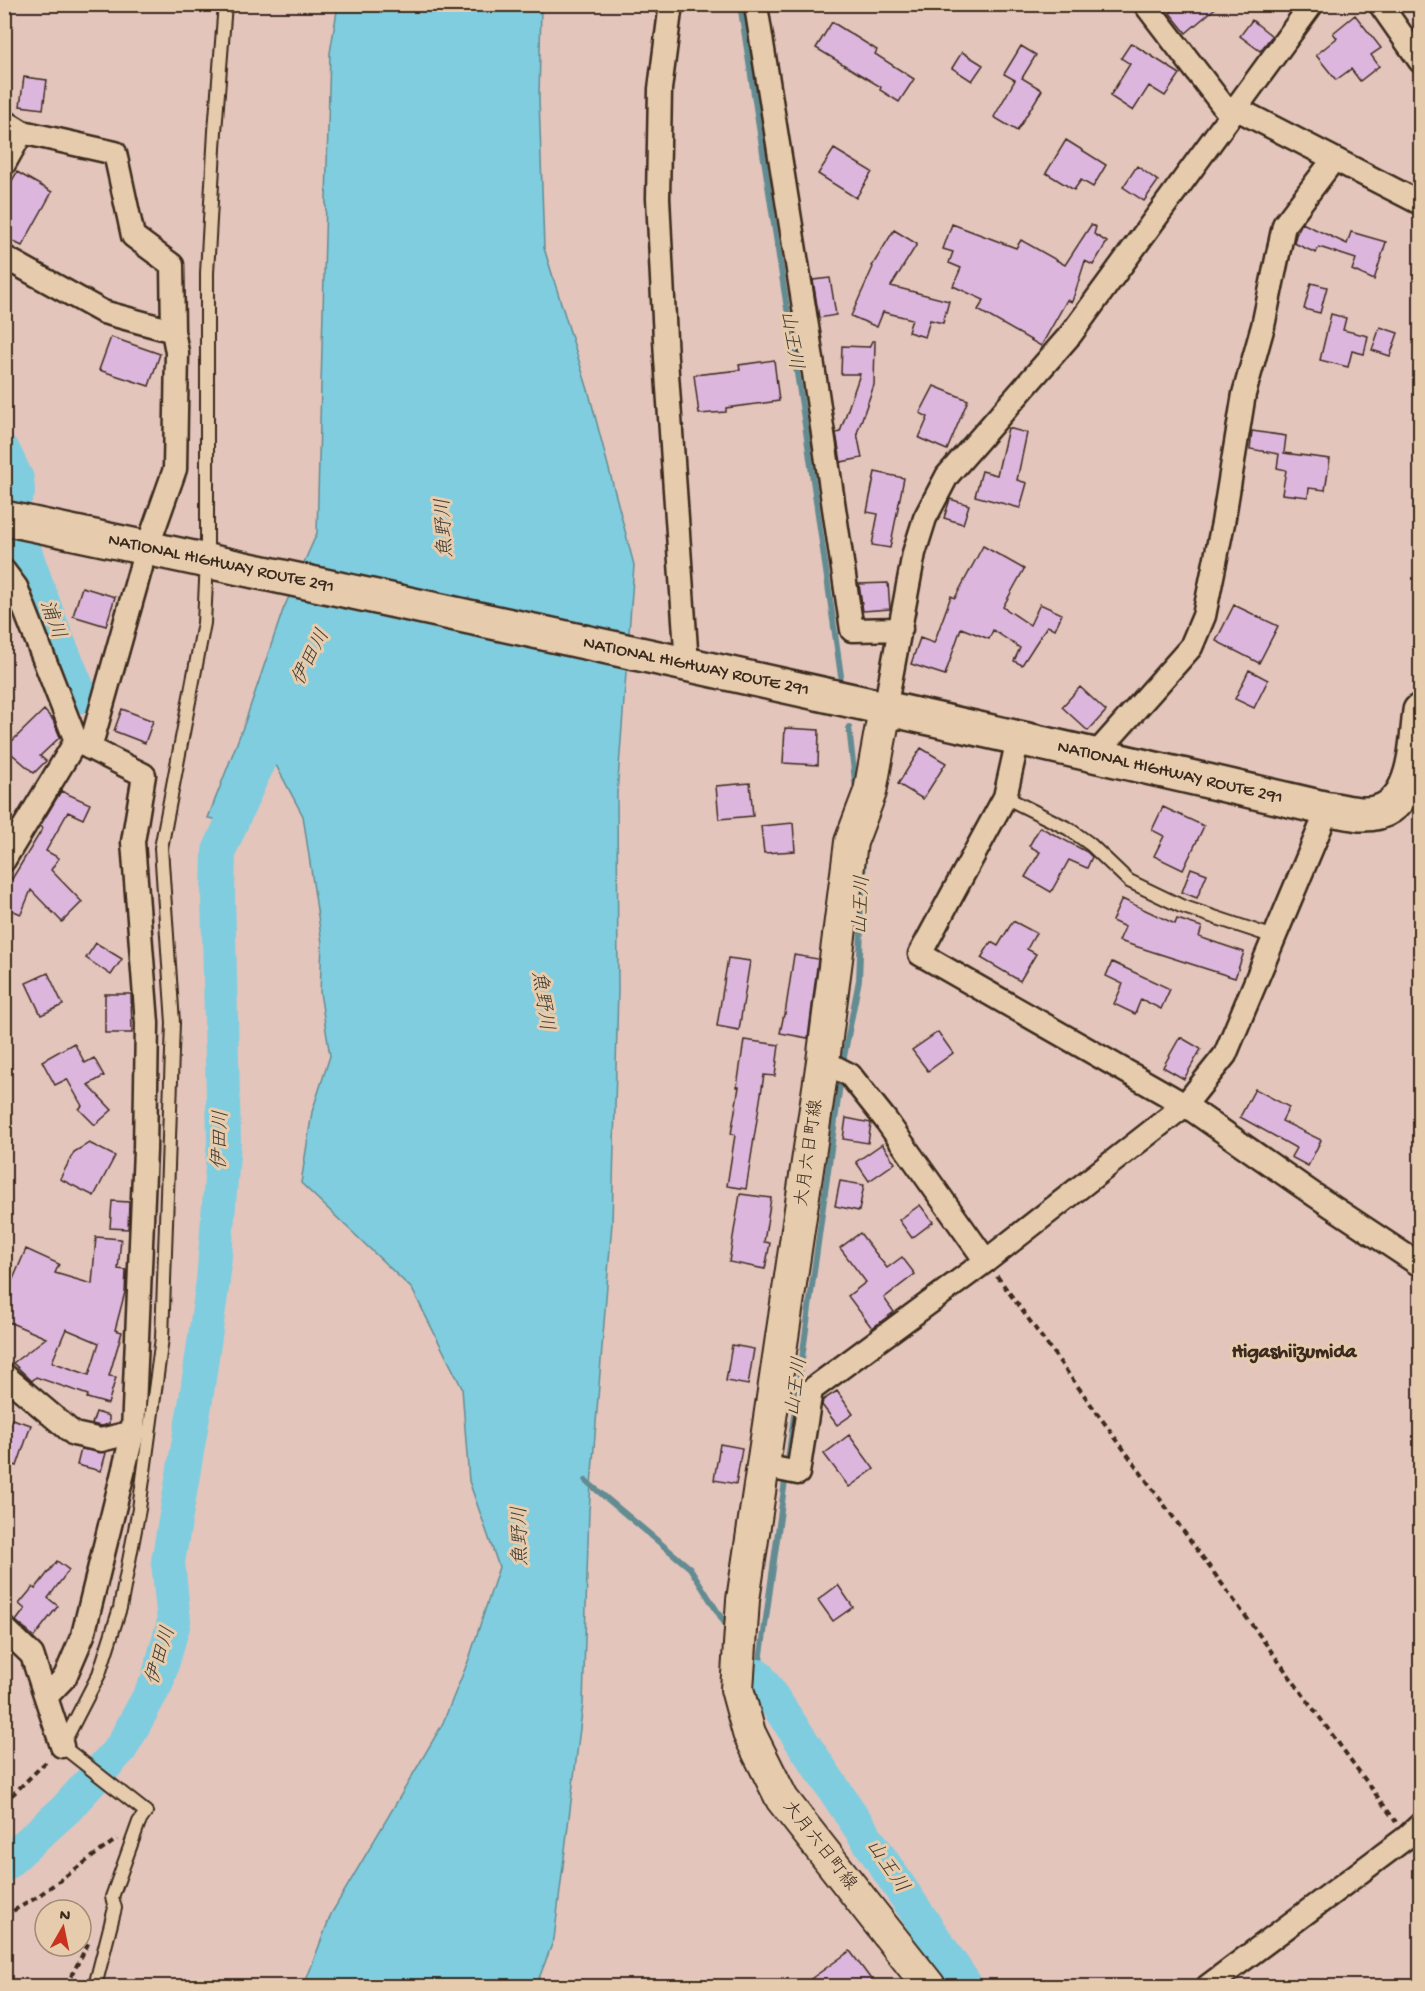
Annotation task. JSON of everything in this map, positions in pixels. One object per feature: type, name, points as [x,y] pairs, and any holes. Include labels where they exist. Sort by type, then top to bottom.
[{"type":"highway","name":"NATIONAL HIGHWAY ROUTE 291","points":[[4,518],[682,663],[1018,739],[1096,754],[1328,809],[1362,814],[1387,810],[1401,797],[1411,773],[1420,711]]},
{"type":"main road","name":"大月六日町線","points":[[885,709],[870,792],[851,842],[824,1061],[743,1600],[737,1689],[749,1733],[782,1799],[928,1986]]},
{"type":"street","points":[[671,4],[660,89],[658,198],[682,663]]},
{"type":"street","points":[[758,4],[852,630],[901,629]]},
{"type":"street","points":[[1145,4],[1234,113],[1334,159],[1420,203]]},
{"type":"street","points":[[885,709],[914,553],[925,518],[947,476],[1071,334],[1312,4]]},
{"type":"street","points":[[1380,4],[1420,60]]},
{"type":"street","points":[[4,164],[13,126],[115,153],[133,236],[172,265],[173,331],[177,352],[175,469],[152,534]]},
{"type":"street","points":[[1096,754],[1191,647],[1196,637],[1204,616],[1223,523],[1244,394],[1263,326],[1284,225],[1334,159]]},
{"type":"street","points":[[4,257],[103,312],[173,331]]},
{"type":"street","points":[[4,860],[83,744],[141,567]]},
{"type":"street","points":[[4,571],[15,588],[83,744],[144,775],[133,842],[147,1023],[145,1150],[133,1432],[83,1635],[65,1677],[46,1696]]},
{"type":"street","points":[[1018,739],[1005,797],[920,954],[1185,1105],[1420,1265]]},
{"type":"street","points":[[763,1466],[798,1473],[811,1390],[986,1261],[1185,1105],[1225,1055],[1328,809]]},
{"type":"street","points":[[824,1061],[850,1075],[885,1119],[986,1261]]},
{"type":"street","points":[[4,1375],[74,1434],[101,1440],[133,1432]]},
{"type":"street","points":[[4,1628],[32,1655],[62,1746]]},
{"type":"street","points":[[1208,1986],[1414,1831]]},
{"type":"lane","points":[[95,1986],[115,1908],[112,1897],[140,1822],[146,1812],[62,1746],[99,1674],[120,1608],[139,1509],[162,1338],[173,1023],[161,848],[204,623],[218,563],[207,273],[225,4]]},
{"type":"lane","points":[[1005,797],[1069,829],[1090,844],[1129,881],[1181,906],[1274,937]]},
{"type":"path","points":[[986,1261],[1414,1831]]},
{"type":"path","points":[[4,1803],[62,1746]]},
{"type":"path","points":[[4,1916],[34,1899],[140,1822]]},
{"type":"water","name":"魚野川","points":[[338,5],[541,5],[539,98],[544,248],[589,393],[634,565],[617,794],[618,989],[612,1223],[589,1510],[583,1704],[554,1939],[536,1986],[304,1986],[331,1914],[442,1725],[469,1659],[499,1567],[469,1481],[462,1388],[412,1289],[301,1183],[312,1112],[330,1056],[320,992],[322,943],[303,816],[260,735],[220,820],[208,818],[245,722],[283,610],[317,533],[330,53]]},
{"type":"building","points":[[1180,4],[1220,4],[1186,33],[1170,13]]},
{"type":"building","points":[[1355,15],[1381,48],[1371,55],[1379,66],[1360,81],[1351,69],[1336,80],[1316,55],[1337,38],[1333,33]]},
{"type":"building","points":[[1252,20],[1272,36],[1260,51],[1240,36]]},
{"type":"building","points":[[832,22],[877,50],[875,54],[914,79],[899,102],[880,90],[881,87],[816,48]]},
{"type":"building","points":[[1131,43],[1180,74],[1165,96],[1149,86],[1133,111],[1110,96],[1130,64],[1121,58]]},
{"type":"building","points":[[1021,46],[1036,55],[1022,78],[1042,90],[1017,131],[994,117],[1015,80],[1004,74]]},
{"type":"building","points":[[962,52],[983,65],[972,81],[952,68]]},
{"type":"building","points":[[24,77],[47,80],[43,109],[20,106]]},
{"type":"building","points":[[1066,140],[1106,165],[1093,187],[1081,180],[1074,190],[1046,173]]},
{"type":"building","points":[[834,149],[872,172],[856,198],[818,174]]},
{"type":"building","points":[[1137,166],[1158,181],[1144,201],[1123,187]]},
{"type":"building","points":[[17,172],[52,192],[22,246],[4,237],[4,194]]},
{"type":"building","points":[[1302,223],[1347,244],[1351,232],[1386,242],[1374,280],[1352,270],[1356,259],[1319,247],[1316,253],[1294,243]]},
{"type":"building","points":[[952,224],[1016,248],[1021,240],[1065,265],[1091,225],[1096,227],[1094,234],[1107,242],[1093,265],[1085,261],[1072,302],[1067,300],[1041,346],[978,310],[984,300],[953,286],[961,268],[949,263],[953,252],[943,249]]},
{"type":"building","points":[[894,230],[917,244],[891,286],[949,301],[943,323],[930,320],[925,337],[908,332],[912,319],[883,312],[877,327],[851,316],[872,266]]},
{"type":"building","points":[[830,278],[836,315],[819,318],[813,280]]},
{"type":"building","points":[[1311,283],[1327,287],[1320,313],[1304,309]]},
{"type":"building","points":[[1331,314],[1346,318],[1343,330],[1368,336],[1364,354],[1352,351],[1348,367],[1320,360]]},
{"type":"building","points":[[1380,327],[1398,333],[1390,356],[1372,350]]},
{"type":"building","points":[[111,337],[160,354],[149,386],[99,370]]},
{"type":"building","points":[[872,341],[875,341],[874,385],[857,433],[862,458],[841,462],[836,433],[840,432],[860,374],[841,374],[842,346],[869,347]]},
{"type":"building","points":[[774,360],[779,401],[726,408],[726,412],[699,414],[694,375],[740,370],[739,365]]},
{"type":"building","points":[[934,386],[968,400],[947,450],[919,438],[928,417],[920,413]]},
{"type":"building","points":[[1008,428],[1027,433],[1017,480],[1027,483],[1020,508],[975,496],[982,471],[997,475]]},
{"type":"building","points":[[1252,431],[1286,436],[1284,453],[1330,459],[1325,490],[1309,488],[1308,497],[1282,494],[1286,470],[1277,468],[1279,454],[1250,449]]},
{"type":"building","points":[[875,472],[904,478],[890,548],[872,545],[878,514],[867,512]]},
{"type":"building","points":[[950,499],[969,505],[963,524],[944,518]]},
{"type":"building","points":[[983,546],[1024,569],[1003,607],[1030,625],[1040,604],[1062,614],[1055,629],[1047,626],[1022,665],[1014,661],[1020,648],[993,630],[989,639],[961,628],[945,675],[911,664],[920,638],[934,643],[951,596],[955,598]]},
{"type":"building","points":[[888,583],[890,609],[863,611],[859,584]]},
{"type":"building","points":[[82,587],[115,597],[106,626],[73,616]]},
{"type":"building","points":[[1234,605],[1278,626],[1259,663],[1216,641]]},
{"type":"building","points":[[1249,670],[1268,680],[1254,708],[1235,699]]},
{"type":"building","points":[[1080,687],[1106,711],[1088,731],[1062,707]]},
{"type":"building","points":[[122,709],[153,721],[145,743],[114,731]]},
{"type":"building","points":[[44,710],[53,720],[60,737],[40,756],[46,761],[34,773],[5,748]]},
{"type":"building","points":[[785,728],[819,730],[818,765],[783,763]]},
{"type":"building","points":[[921,748],[946,763],[923,799],[898,784]]},
{"type":"building","points":[[750,783],[753,816],[719,819],[716,786]]},
{"type":"building","points":[[61,791],[90,804],[83,819],[68,812],[46,851],[59,858],[51,870],[82,902],[62,922],[31,890],[21,914],[4,907],[4,875],[12,879],[43,828],[40,826]]},
{"type":"building","points":[[1163,807],[1204,826],[1183,870],[1154,856],[1164,836],[1152,830]]},
{"type":"building","points":[[793,823],[795,851],[764,853],[761,826]]},
{"type":"building","points":[[1040,827],[1087,852],[1092,857],[1087,868],[1069,860],[1051,892],[1025,877],[1040,852],[1029,846]]},
{"type":"building","points":[[1191,868],[1207,874],[1197,898],[1182,892]]},
{"type":"building","points":[[1122,899],[1175,924],[1177,919],[1202,927],[1199,937],[1244,952],[1235,978],[1119,941],[1125,927],[1112,921]]},
{"type":"building","points":[[1013,921],[1036,933],[1027,949],[1036,954],[1020,981],[981,958],[991,942],[998,946]]},
{"type":"building","points":[[96,943],[122,959],[111,975],[86,958]]},
{"type":"building","points":[[794,955],[818,959],[808,1038],[780,1033]]},
{"type":"building","points":[[728,958],[750,961],[739,1030],[717,1026]]},
{"type":"building","points":[[1112,962],[1170,989],[1161,1009],[1141,999],[1135,1014],[1114,1004],[1123,984],[1106,976]]},
{"type":"building","points":[[48,973],[63,1005],[41,1015],[26,983]]},
{"type":"building","points":[[105,994],[131,994],[132,1033],[105,1033]]},
{"type":"building","points":[[938,1032],[953,1053],[928,1071],[912,1050]]},
{"type":"building","points":[[1180,1037],[1201,1049],[1184,1079],[1163,1067]]},
{"type":"building","points":[[744,1040],[779,1045],[775,1076],[764,1075],[746,1189],[727,1186],[735,1135],[731,1134]]},
{"type":"building","points":[[74,1043],[85,1063],[94,1058],[104,1076],[88,1085],[112,1110],[95,1125],[79,1109],[82,1106],[67,1079],[55,1085],[42,1061]]},
{"type":"building","points":[[1255,1089],[1289,1107],[1282,1121],[1321,1140],[1308,1166],[1291,1157],[1296,1148],[1240,1117]]},
{"type":"building","points":[[846,1118],[871,1123],[868,1143],[843,1139]]},
{"type":"building","points":[[89,1143],[115,1156],[94,1196],[60,1179],[74,1152]]},
{"type":"building","points":[[882,1144],[895,1163],[869,1181],[856,1162]]},
{"type":"building","points":[[840,1181],[864,1185],[859,1211],[835,1206]]},
{"type":"building","points":[[740,1194],[771,1198],[764,1242],[770,1243],[765,1269],[729,1262]]},
{"type":"building","points":[[112,1201],[129,1202],[128,1229],[110,1228]]},
{"type":"building","points":[[920,1205],[933,1222],[912,1238],[899,1220]]},
{"type":"building","points":[[860,1233],[887,1268],[902,1257],[915,1274],[884,1298],[894,1312],[872,1328],[848,1296],[866,1282],[840,1248]]},
{"type":"building","points":[[96,1237],[121,1239],[118,1269],[126,1270],[125,1292],[115,1330],[122,1332],[109,1376],[116,1377],[108,1404],[36,1377],[32,1381],[13,1363],[46,1338],[4,1320],[4,1300],[26,1249],[59,1264],[55,1273],[92,1284]],"holes":[[[66,1329],[99,1343],[89,1375],[52,1362]]]},
{"type":"building","points":[[732,1345],[754,1349],[748,1385],[726,1381]]},
{"type":"building","points":[[837,1391],[853,1414],[837,1425],[822,1405],[823,1400]]},
{"type":"building","points":[[96,1412],[109,1416],[109,1424],[101,1426],[92,1424]]},
{"type":"building","points":[[12,1419],[31,1425],[17,1466],[4,1462],[4,1442]]},
{"type":"building","points":[[849,1435],[874,1469],[849,1487],[824,1454]]},
{"type":"building","points":[[720,1444],[742,1448],[736,1484],[714,1480]]},
{"type":"building","points":[[81,1449],[106,1453],[101,1471],[77,1465]]},
{"type":"building","points":[[57,1561],[69,1570],[48,1598],[58,1606],[34,1637],[16,1621],[25,1609],[19,1604],[33,1587],[35,1589]]},
{"type":"building","points":[[838,1585],[853,1607],[833,1621],[818,1600]]},
{"type":"building","points":[[850,1951],[876,1986],[801,1986]]},
{"type":"waterway","name":"山王川","points":[[740,4],[841,676]]},
{"type":"waterway","name":"浦川","points":[[4,452],[17,479],[18,492]]},
{"type":"waterway","name":"浦川","points":[[24,543],[25,552],[50,622],[81,696]]},
{"type":"waterway","name":"伊田川","points":[[4,1865],[66,1809],[121,1748],[157,1682],[174,1622],[168,1562],[196,1399],[213,1281],[224,1141],[219,851],[252,776],[288,706]]},
{"type":"waterway","name":"山王川","points":[[849,727],[856,790]]},
{"type":"waterway","name":"山王川","points":[[842,1067],[859,980],[864,854]]},
{"type":"waterway","name":"山王川","points":[[758,1676],[841,1077]]},
{"type":"waterway","points":[[586,1481],[690,1568],[729,1630]]},
{"type":"waterway","name":"山王川","points":[[758,1676],[966,1986]]},
{"type":"district","name":"Higashiizumida","points":[[1294,1353]]}]
